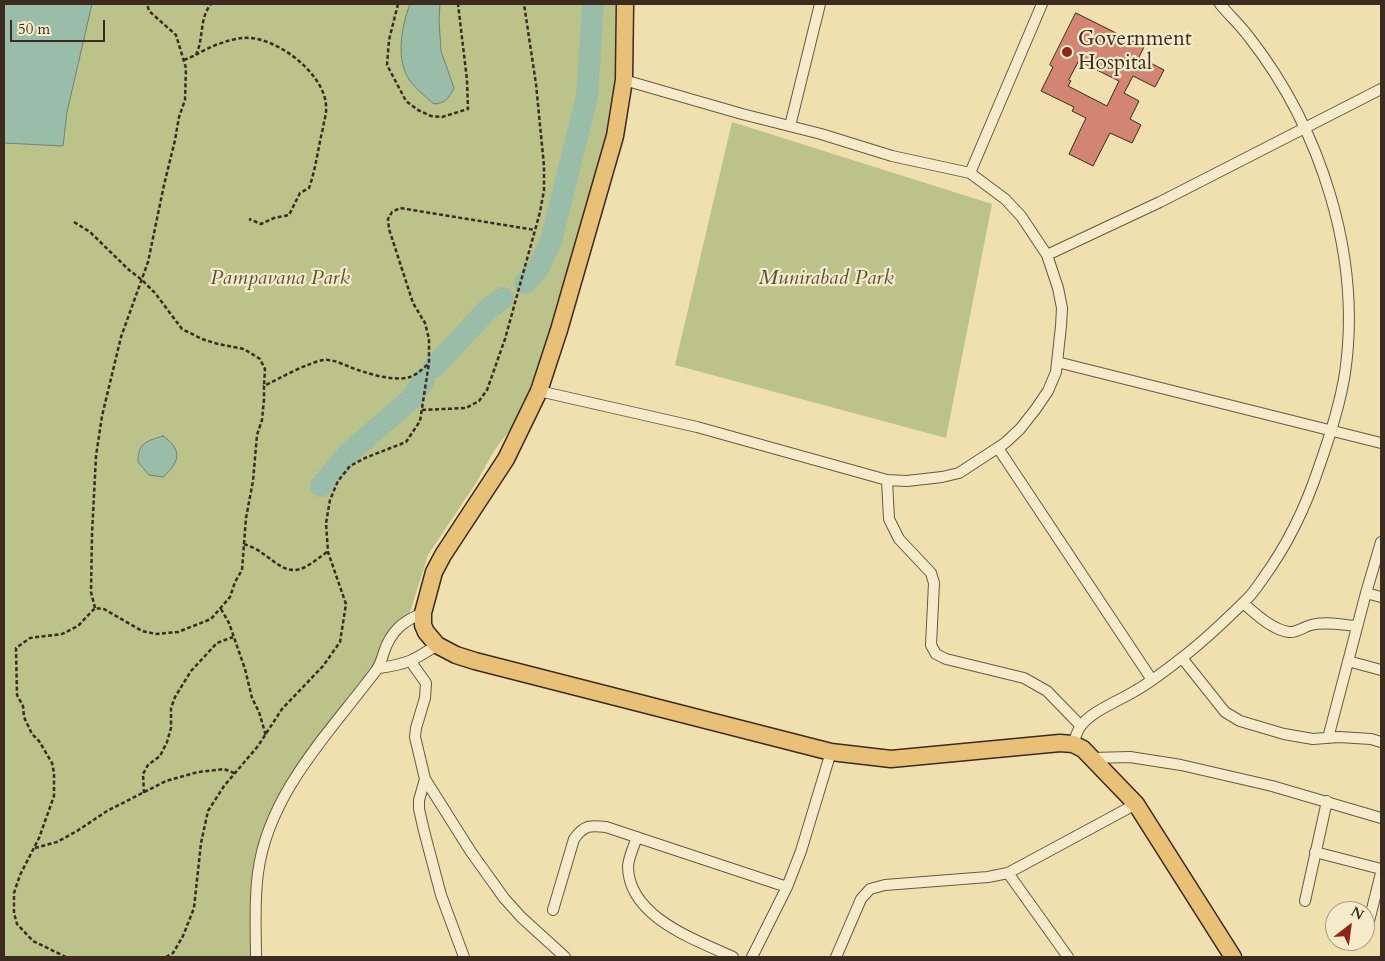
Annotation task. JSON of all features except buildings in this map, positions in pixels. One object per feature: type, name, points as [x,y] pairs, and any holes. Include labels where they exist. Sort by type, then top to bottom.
[{"type":"main road","points":[[625,4],[624,80],[615,136],[559,330],[539,391],[506,459],[442,555],[434,572],[423,613],[426,632],[438,645],[456,655],[475,661],[831,752],[891,759],[1060,742],[1073,744],[1083,749],[1136,804],[1232,957]]},
{"type":"street","points":[[790,126],[820,4]]},
{"type":"street","points":[[970,173],[1042,4]]},
{"type":"street","points":[[1073,744],[1081,726],[1097,713],[1152,680],[1182,658],[1250,596],[1274,564],[1295,527],[1314,484],[1331,432],[1345,372],[1349,292],[1334,204],[1292,102],[1249,36],[1220,4]]},
{"type":"street","points":[[539,391],[697,427],[887,480],[916,480],[959,473],[998,448],[1020,429],[1044,398],[1056,372],[1062,308],[1058,288],[1047,255],[1021,216],[1005,199],[970,173],[928,162],[892,156],[624,80]]},
{"type":"street","points":[[1047,255],[1152,206],[1381,89]]},
{"type":"street","points":[[1057,362],[1381,443]]},
{"type":"street","points":[[998,448],[1152,680]]},
{"type":"street","points":[[887,480],[889,520],[898,539],[931,573],[934,583],[931,645],[936,654],[946,659],[1024,678],[1047,691],[1081,726]]},
{"type":"street","points":[[1328,738],[1381,542]]},
{"type":"street","points":[[1366,594],[1381,597]]},
{"type":"street","points":[[1242,603],[1277,628],[1289,632],[1317,624],[1357,626]]},
{"type":"street","points":[[256,957],[258,874],[264,844],[276,811],[291,782],[379,668],[388,639],[408,619],[423,613]]},
{"type":"street","points":[[379,668],[404,665],[438,645]]},
{"type":"street","points":[[1182,658],[1226,712],[1240,722],[1284,734],[1313,739],[1355,738],[1381,742]]},
{"type":"street","points":[[1348,661],[1381,670]]},
{"type":"street","points":[[411,662],[426,683],[425,698],[414,737],[425,778],[471,852],[504,898],[521,917],[565,957]]},
{"type":"street","points":[[752,957],[787,887],[801,851],[831,752]]},
{"type":"street","points":[[1092,758],[1124,756],[1171,763],[1272,786],[1381,818]]},
{"type":"street","points":[[425,778],[419,800],[423,824],[442,894],[464,957]]},
{"type":"street","points":[[1305,901],[1327,801]]},
{"type":"street","points":[[836,957],[861,899],[870,889],[885,885],[988,877],[1008,873],[1136,804]]},
{"type":"street","points":[[553,910],[574,839],[581,830],[592,825],[638,837],[787,887]]},
{"type":"street","points":[[638,837],[630,856],[628,867],[630,883],[637,898],[660,920],[676,931],[734,957]]},
{"type":"street","points":[[1316,852],[1381,869]]},
{"type":"street","points":[[1008,873],[1068,957]]},
{"type":"street","points":[[1374,901],[1381,873]]},
{"type":"path","points":[[95,608],[91,592],[91,573],[96,456],[102,416],[119,346],[148,262],[184,100],[186,68],[176,35],[149,11],[146,4]]},
{"type":"path","points":[[196,55],[200,46],[203,16],[210,4]]},
{"type":"path","points":[[398,4],[389,40],[387,65],[406,101],[418,110],[431,116],[442,117],[468,109],[467,80],[458,4]]},
{"type":"path","points":[[422,410],[466,408],[478,402],[487,390],[505,339],[535,230],[544,190],[544,166],[536,84],[524,4]]},
{"type":"path","points":[[184,60],[209,47],[243,38],[259,39],[278,45],[298,61],[318,81],[323,91],[326,105],[325,120],[309,188],[300,194],[289,215],[274,218],[261,224],[249,219]]},
{"type":"path","points":[[166,957],[173,953],[189,923],[194,908],[201,843],[208,811],[234,773],[266,736],[282,710],[322,666],[340,642],[346,604],[328,552],[326,523],[330,500],[338,481],[350,466],[406,442],[420,421],[429,363],[429,340],[426,323],[413,303],[389,229],[388,219],[392,212],[400,208],[535,230]]},
{"type":"path","points":[[74,222],[90,232],[142,280],[155,293],[182,329],[202,339],[231,348],[244,349],[260,359],[265,369],[262,420],[257,435],[253,481],[245,524],[242,570],[235,582],[230,597],[211,619],[178,632],[156,634],[142,631],[104,609],[95,608]]},
{"type":"path","points":[[264,386],[303,367],[324,360],[334,361],[386,378],[410,377],[429,363]]},
{"type":"path","points":[[244,544],[260,550],[276,564],[287,570],[306,567],[328,552]]},
{"type":"path","points":[[66,957],[33,941],[18,924],[14,913],[14,893],[20,875],[35,848],[54,796],[54,773],[48,755],[32,734],[24,717],[23,706],[17,696],[16,648],[30,638],[62,634],[78,626],[95,608]]},
{"type":"path","points":[[221,608],[229,623],[266,736]]},
{"type":"path","points":[[144,794],[143,774],[148,765],[160,756],[167,742],[171,728],[171,708],[175,697],[191,671],[217,643],[233,637]]},
{"type":"path","points":[[35,848],[57,842],[107,811],[144,794],[166,781],[198,772],[224,769],[234,773]]},
{"type":"green space","name":"Pampavana Park","points":[[4,4],[625,4],[624,80],[539,391],[494,451],[476,483],[428,555],[408,619],[397,628],[379,668],[309,757],[264,843],[256,957],[4,957]]},
{"type":"green space","name":"Munirabad Park","points":[[732,122],[992,204],[946,438],[675,365]]},
{"type":"shaded area","points":[[4,4],[92,4],[67,112],[63,146],[4,143]]},
{"type":"shaded area","points":[[410,4],[440,4],[441,51],[454,88],[449,97],[444,101],[434,104],[419,91],[407,76],[404,68],[401,40]]},
{"type":"shaded area","points":[[163,436],[174,446],[177,456],[176,461],[169,472],[163,477],[149,475],[138,462],[141,447],[148,441]]},
{"type":"waterway","points":[[525,283],[538,269],[551,241],[587,97],[593,4]]},
{"type":"waterway","points":[[434,367],[487,310],[503,298]]},
{"type":"waterway","points":[[321,486],[350,452],[411,399],[424,380]]},
{"type":"place","name":"Government Hospital","points":[[1067,52]]}]
